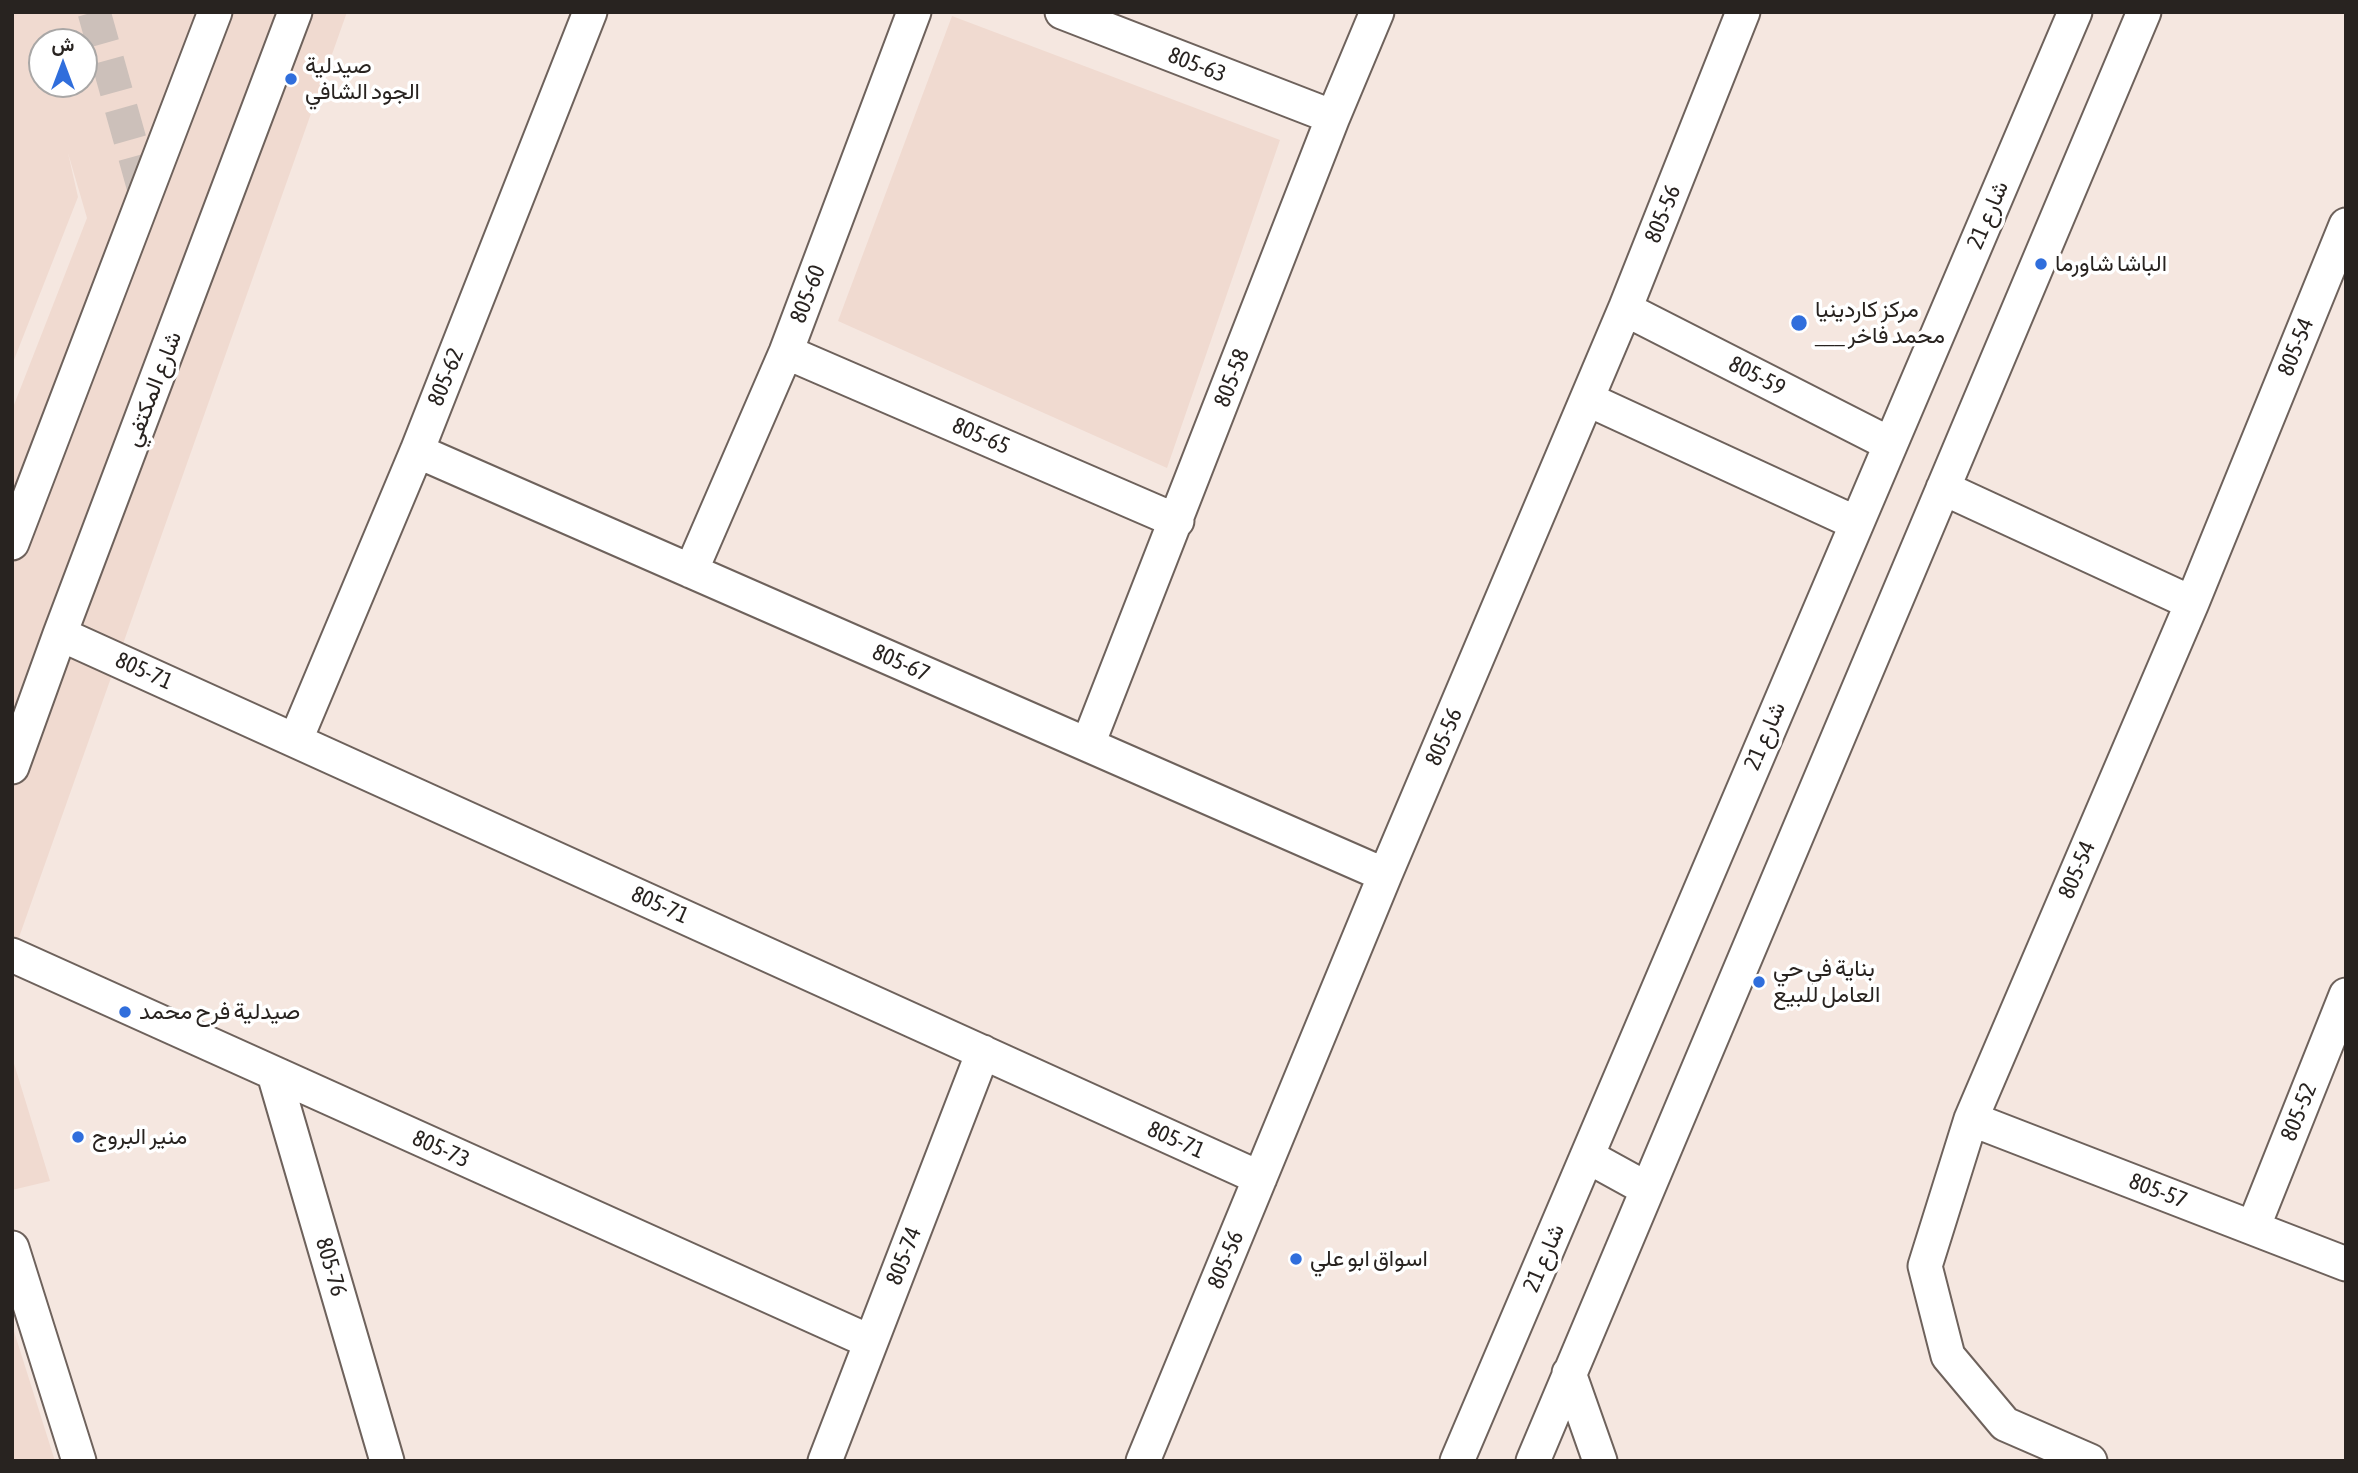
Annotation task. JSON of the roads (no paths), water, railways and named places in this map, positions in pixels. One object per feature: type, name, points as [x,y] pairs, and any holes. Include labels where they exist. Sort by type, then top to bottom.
[{"type":"street","points":[[12,543],[215,12]]},
{"type":"street","name":"شارع المكتفي","points":[[12,767],[295,12]]},
{"type":"street","name":"805-62","points":[[296,739],[417,451],[590,12]]},
{"type":"street","name":"805-60","points":[[691,571],[786,352],[914,12]]},
{"type":"street","name":"805-63","points":[[1062,12],[1333,117]]},
{"type":"street","name":"805-58","points":[[1088,744],[1333,117],[1377,12]]},
{"type":"street","name":"805-56","points":[[1143,1461],[1385,875],[1625,309],[1743,12]]},
{"type":"street","name":"شارع 21","points":[[1457,1461],[2075,12]]},
{"type":"street","points":[[1533,1461],[2144,12]]},
{"type":"street","name":"805-54","points":[[2090,1461],[2004,1424],[1948,1356],[1925,1266],[1971,1119],[2192,603],[2346,225]]},
{"type":"street","name":"805-59","points":[[1625,309],[1890,444]]},
{"type":"street","name":"805-65","points":[[786,352],[1177,521]]},
{"type":"street","points":[[1587,399],[1856,523]]},
{"type":"street","name":"805-67","points":[[417,451],[1385,875]]},
{"type":"street","points":[[1943,488],[2192,603]]},
{"type":"street","name":"805-71","points":[[60,634],[1260,1178]]},
{"type":"street","name":"805-73","points":[[12,955],[871,1342]]},
{"type":"street","name":"805-52","points":[[2253,1228],[2346,995]]},
{"type":"street","name":"805-74","points":[[825,1461],[983,1052]]},
{"type":"street","name":"805-76","points":[[274,1074],[387,1461]]},
{"type":"street","name":"805-57","points":[[1971,1119],[2346,1264]]},
{"type":"street","points":[[1587,1156],[1647,1189]]},
{"type":"street","points":[[12,1248],[79,1461]]},
{"type":"street","points":[[1569,1373],[1600,1461]]},
{"type":"tunnel","points":[[94,12],[146,197]]},
{"type":"place","name":"صيدلية الجود الشافي","points":[[291,79]]},
{"type":"place","name":"الباشا شاورما","points":[[2041,264]]},
{"type":"place","name":"مركز كاردينيا ___ محمد فاخر","points":[[1799,323]]},
{"type":"place","name":"بناية في حي العامل للبيع","points":[[1759,982]]},
{"type":"place","name":"صيدلية فرح محمد","points":[[125,1012]]},
{"type":"place","name":"منير البروج","points":[[78,1137]]},
{"type":"place","name":"اسواق ابو علي","points":[[1296,1259]]}]
